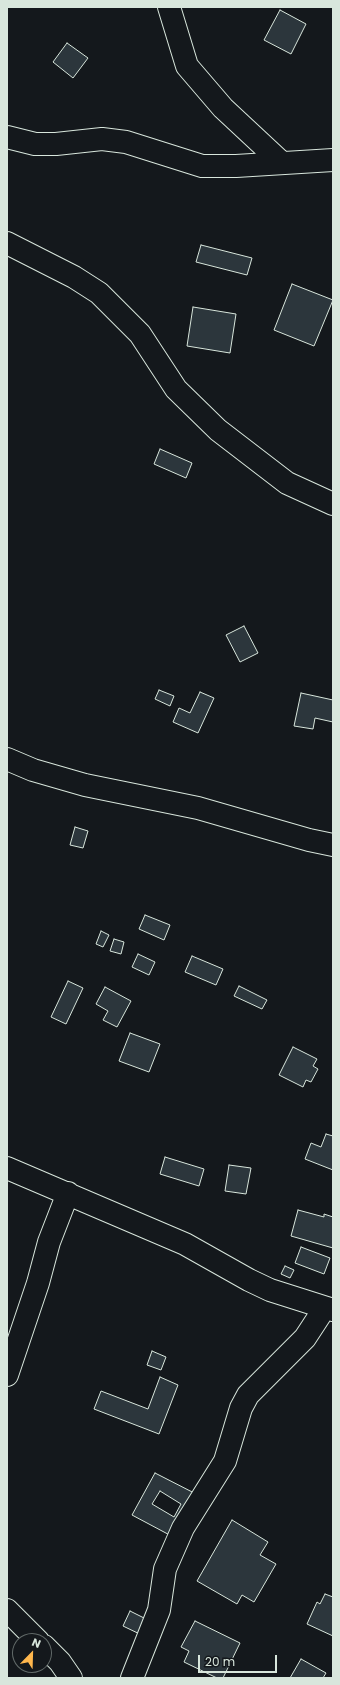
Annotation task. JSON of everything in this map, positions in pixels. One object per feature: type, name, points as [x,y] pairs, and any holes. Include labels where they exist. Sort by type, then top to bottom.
[{"type":"street","points":[[169,7],[187,66],[224,108],[282,163]]},
{"type":"street","points":[[7,137],[35,144],[56,144],[102,139],[126,142],[202,166],[333,160]]},
{"type":"street","points":[[7,243],[74,277],[98,293],[140,334],[176,389],[218,430],[287,483],[333,504]]},
{"type":"street","points":[[7,759],[33,770],[85,785],[198,808],[309,840],[333,845]]},
{"type":"street","points":[[7,1168],[185,1244],[249,1280],[270,1290],[329,1309],[306,1338],[248,1395],[241,1408],[225,1461],[183,1528],[165,1569],[159,1610],[132,1678]]},
{"type":"street","points":[[7,1375],[38,1283],[49,1242],[68,1193]]},
{"type":"street","points":[[7,1610],[30,1633]]},
{"type":"street","points":[[52,1654],[60,1662],[71,1678]]},
{"type":"building","points":[[280,10],[306,24],[291,54],[264,40]]},
{"type":"building","points":[[67,43],[88,58],[73,78],[53,62]]},
{"type":"building","points":[[201,245],[252,258],[247,275],[196,262]]},
{"type":"building","points":[[292,284],[333,300],[314,346],[274,330]]},
{"type":"building","points":[[193,307],[236,314],[230,353],[187,346]]},
{"type":"building","points":[[160,449],[192,463],[186,478],[154,464]]},
{"type":"building","points":[[244,626],[258,653],[240,662],[226,635]]},
{"type":"building","points":[[159,690],[174,696],[170,706],[155,699]]},
{"type":"building","points":[[200,692],[214,698],[198,733],[173,722],[179,708],[190,713]]},
{"type":"building","points":[[301,693],[333,700],[333,722],[315,718],[313,729],[294,726]]},
{"type":"building","points":[[75,827],[88,831],[83,848],[70,845]]},
{"type":"building","points":[[145,915],[170,925],[164,940],[139,929]]},
{"type":"building","points":[[101,931],[109,935],[103,947],[96,944]]},
{"type":"building","points":[[114,939],[124,942],[121,954],[110,951]]},
{"type":"building","points":[[138,954],[155,962],[149,975],[132,967]]},
{"type":"building","points":[[192,956],[223,969],[216,985],[185,972]]},
{"type":"building","points":[[68,981],[83,988],[66,1024],[51,1017]]},
{"type":"building","points":[[239,986],[267,1000],[262,1009],[234,996]]},
{"type":"building","points":[[105,987],[131,1001],[117,1027],[103,1020],[108,1011],[96,1004]]},
{"type":"building","points":[[130,1033],[160,1044],[149,1072],[119,1061]]},
{"type":"building","points":[[293,1047],[317,1059],[313,1066],[318,1069],[311,1082],[306,1080],[303,1087],[279,1075]]},
{"type":"building","points":[[326,1134],[333,1136],[333,1170],[305,1159],[311,1143],[321,1147]]},
{"type":"building","points":[[165,1157],[204,1169],[199,1186],[160,1174]]},
{"type":"building","points":[[229,1165],[251,1168],[246,1194],[225,1191]]},
{"type":"building","points":[[298,1210],[324,1217],[324,1214],[333,1217],[333,1248],[291,1236]]},
{"type":"building","points":[[301,1247],[330,1258],[324,1274],[295,1263]]},
{"type":"building","points":[[285,1266],[294,1270],[290,1278],[281,1274]]},
{"type":"building","points":[[152,1351],[166,1357],[161,1370],[147,1365]]},
{"type":"building","points":[[160,1377],[178,1385],[159,1434],[94,1409],[101,1391],[148,1409]]},
{"type":"building","points":[[155,1473],[202,1497],[179,1540],[132,1515]],"holes":[[[160,1491],[181,1504],[174,1517],[152,1504]]]},
{"type":"building","points":[[232,1520],[268,1542],[260,1555],[276,1564],[254,1602],[242,1595],[237,1604],[197,1581]]},
{"type":"building","points":[[325,1594],[333,1597],[333,1636],[307,1624],[317,1602],[320,1604]]},
{"type":"building","points":[[130,1611],[146,1619],[148,1638],[123,1626]]},
{"type":"building","points":[[195,1621],[240,1643],[223,1678],[217,1678],[184,1662],[189,1651],[181,1647]]},
{"type":"building","points":[[301,1659],[326,1673],[323,1678],[290,1678]]}]
